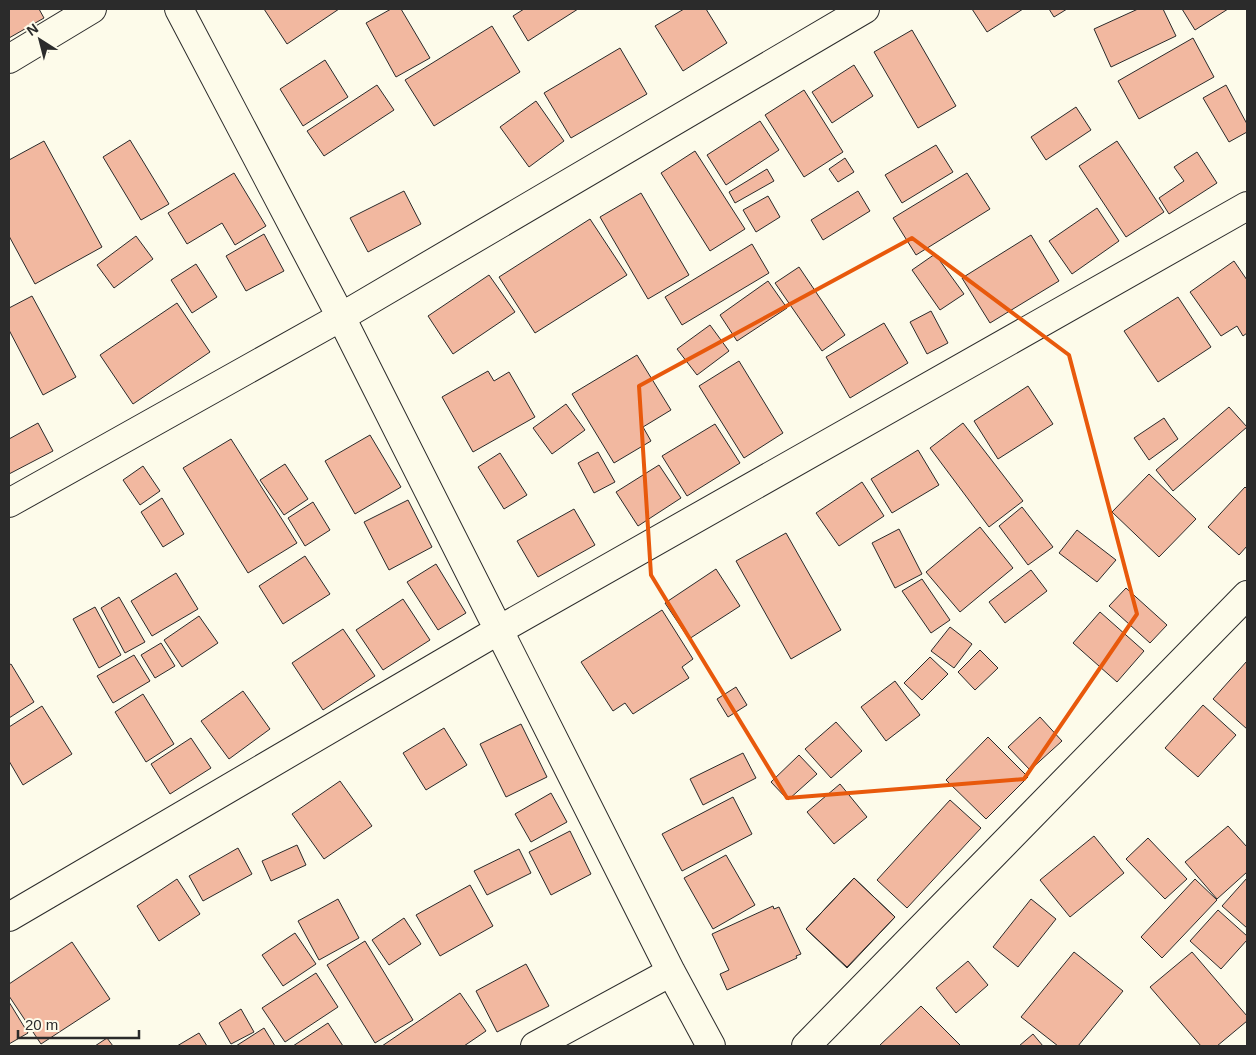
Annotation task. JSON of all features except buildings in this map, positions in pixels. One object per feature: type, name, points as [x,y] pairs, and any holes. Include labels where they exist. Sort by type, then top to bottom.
[{"type":"street","points":[[9,59],[92,9]]},
{"type":"street","points":[[179,9],[341,317],[671,972],[712,1046]]},
{"type":"street","points":[[9,503],[341,317],[865,9]]},
{"type":"street","points":[[9,917],[499,630],[1247,206]]},
{"type":"street","points":[[806,1046],[1247,594]]},
{"type":"street","points":[[535,1046],[671,972]]},
{"type":"highlighted area","points":[[912,238],[1069,355],[1137,614],[1024,779],[787,798],[651,575],[639,386]]}]
